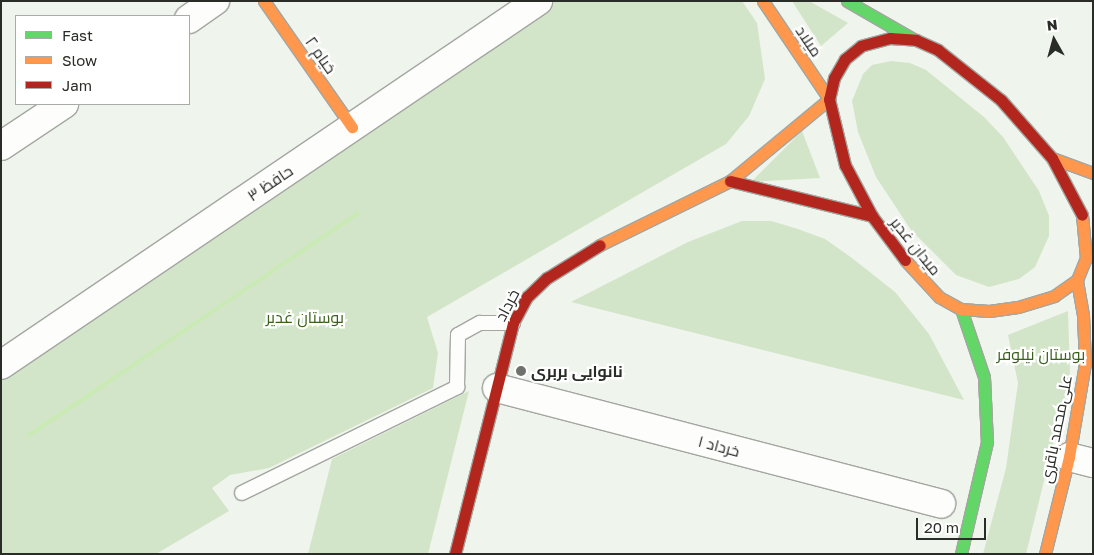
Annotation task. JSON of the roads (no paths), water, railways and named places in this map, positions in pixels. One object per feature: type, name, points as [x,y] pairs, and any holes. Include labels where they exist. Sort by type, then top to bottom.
[{"type":"main road","name":"خیام ۲","points":[[264,1],[352,127]]},
{"type":"main road","name":"میلاد","points":[[763,1],[829,99]]},
{"type":"main road","points":[[847,1],[916,40]]},
{"type":"main road","name":"میدان غدیر","points":[[890,38],[916,40],[938,50],[1000,100],[1052,158],[1080,209],[1086,231],[1087,269],[1054,296],[1018,307],[989,311],[961,309],[938,297],[915,274],[872,216],[845,165],[829,99],[834,78],[845,60],[861,46],[890,38]]},
{"type":"main road","name":"خرداد","points":[[456,554],[513,323],[527,297],[547,278],[613,237],[730,182],[829,99]]},
{"type":"main road","points":[[1052,158],[1093,173]]},
{"type":"main road","points":[[730,182],[872,216]]},
{"type":"main road","name":"علی‌محمد باقری","points":[[1045,554],[1081,460],[1085,363],[1083,315],[1087,269]]},
{"type":"main road","points":[[961,309],[984,377],[987,442],[961,554]]},
{"type":"street","points":[[190,18],[215,1]]},
{"type":"street","name":"حافظ ۳","points":[[1,365],[538,1]]},
{"type":"street","points":[[1,146],[62,105]]},
{"type":"street","name":"خرداد ۱","points":[[497,388],[940,504]]},
{"type":"lane","points":[[242,493],[457,387],[458,335],[480,323],[513,323]]},
{"type":"place","name":"نانوایی بربری","points":[[521,371]]},
{"type":"park label","name":"بوستان غدیر","points":[[305,317]]},
{"type":"park label","name":"بوستان نیلوفر","points":[[1041,354]]}]
